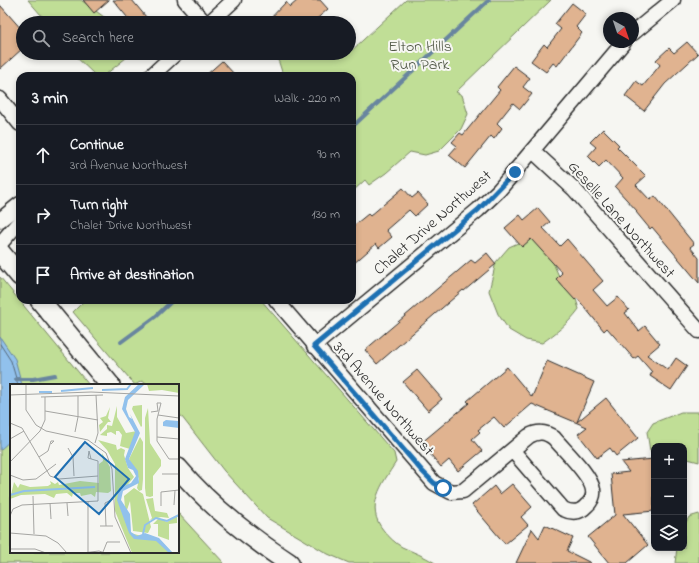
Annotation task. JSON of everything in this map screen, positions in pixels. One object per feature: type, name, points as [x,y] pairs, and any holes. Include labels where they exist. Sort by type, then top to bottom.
[{"type":"main road","points":[[0,252],[16,271]]},
{"type":"main road","points":[[43,304],[109,384]]},
{"type":"main road","points":[[179,469],[192,484],[236,526],[289,563]]},
{"type":"street","points":[[185,0],[199,16]]},
{"type":"street","points":[[217,16],[234,0]]},
{"type":"street","points":[[639,29],[673,0]]},
{"type":"street","name":"Chalet Drive Northwest","points":[[314,346],[478,210],[499,190],[619,48]]},
{"type":"street","points":[[155,72],[168,60]]},
{"type":"street","points":[[0,98],[16,119]]},
{"type":"street","name":"Geselle Lane Northwest","points":[[533,151],[574,189],[681,312],[699,330]]},
{"type":"street","points":[[0,220],[16,207]]},
{"type":"street","points":[[0,244],[16,226]]},
{"type":"street","name":"3rd Avenue Northwest","points":[[279,304],[314,346],[434,483],[451,492],[463,491],[512,451]]},
{"type":"street","points":[[536,433],[550,435],[589,480],[594,491],[591,502],[584,509],[577,512],[563,509],[512,451],[536,433]]},
{"type":"green space","points":[[28,0],[81,0],[103,16],[42,16]]},
{"type":"green space","name":"Elton Hills Run Park","points":[[406,0],[551,0],[456,92],[462,95],[468,114],[461,129],[439,151],[425,155],[410,152],[386,173],[369,185],[365,180],[356,188],[356,72],[282,72],[278,60],[356,60],[356,46]]},
{"type":"green space","points":[[79,60],[123,60],[109,72],[92,72]]},
{"type":"green space","points":[[527,239],[542,240],[553,250],[554,265],[563,285],[575,296],[579,309],[562,328],[542,343],[526,340],[509,330],[498,314],[489,291],[496,262],[509,247]]},
{"type":"green space","points":[[0,277],[16,296],[16,304],[22,304],[88,384],[10,384],[10,553],[179,553],[179,514],[224,563],[0,563]]},
{"type":"green space","points":[[81,304],[264,304],[394,453],[396,462],[381,487],[375,504],[375,513],[378,522],[384,531],[397,544],[435,563],[349,563],[328,554],[267,518],[224,471],[179,413],[179,384],[146,384],[142,381],[134,384],[73,312]]},
{"type":"green space","points":[[681,412],[699,412],[699,462],[687,459],[687,443],[651,443],[651,452],[650,451],[647,432],[653,423]]},
{"type":"green space","points":[[699,514],[699,563],[675,563],[677,551],[687,551],[687,521],[689,517]]},
{"type":"water","points":[[0,337],[15,359],[22,384],[10,384],[10,441],[0,450]]},
{"type":"building","points":[[83,0],[109,0],[94,13]]},
{"type":"building","points":[[113,0],[132,0],[145,16],[126,16]]},
{"type":"building","points":[[298,0],[320,0],[328,9],[320,16],[273,16],[286,2],[290,7]]},
{"type":"building","points":[[572,3],[586,14],[576,27],[582,33],[557,66],[553,63],[546,72],[531,61],[544,44],[547,47],[561,29],[555,24]]},
{"type":"building","points":[[0,5],[16,23],[16,54],[0,69]]},
{"type":"building","points":[[687,42],[698,54],[665,84],[644,111],[625,96],[636,81],[643,86],[660,65],[656,60],[669,48],[674,53]]},
{"type":"building","points":[[222,61],[232,72],[210,72]]},
{"type":"building","points":[[514,66],[530,78],[523,87],[532,94],[520,109],[513,103],[497,123],[502,128],[494,139],[491,136],[465,168],[449,155],[457,146],[452,142],[460,133],[463,135],[500,90],[497,87]]},
{"type":"building","points":[[603,129],[619,145],[617,147],[646,176],[636,185],[650,200],[655,196],[694,244],[690,247],[699,258],[699,283],[652,227],[650,229],[636,212],[637,211],[615,187],[623,178],[606,160],[599,167],[588,156],[596,147],[590,142]]},
{"type":"building","points":[[403,188],[412,198],[418,193],[428,204],[415,216],[409,210],[386,230],[392,237],[379,248],[376,244],[356,262],[356,224],[368,214],[370,216]]},
{"type":"building","points":[[538,208],[550,222],[543,228],[560,246],[567,239],[603,281],[593,290],[607,306],[618,297],[629,310],[625,313],[639,331],[645,326],[660,344],[647,355],[668,370],[676,358],[687,366],[671,390],[650,376],[652,372],[638,356],[634,359],[607,328],[604,331],[577,298],[575,300],[556,279],[562,273],[531,239],[522,247],[505,228],[520,215],[524,220]]},
{"type":"building","points":[[487,253],[496,264],[464,291],[463,290],[377,364],[365,350],[471,260],[475,263]]},
{"type":"building","points":[[547,361],[594,382],[577,422],[606,398],[638,438],[616,456],[610,448],[597,458],[578,434],[587,427],[532,404],[504,428],[494,417],[478,430],[480,432],[472,439],[482,451],[458,471],[449,460],[441,467],[421,443],[469,403],[467,401],[507,367],[532,397]]},
{"type":"building","points":[[417,370],[442,399],[428,411],[403,382]]},
{"type":"building","points":[[651,459],[651,511],[623,514],[648,545],[627,563],[609,563],[588,537],[615,515],[611,474],[629,472],[621,462]]},
{"type":"building","points":[[512,484],[532,507],[521,517],[528,525],[505,544],[472,505],[494,486],[500,494]]},
{"type":"building","points":[[545,525],[573,538],[567,551],[591,563],[516,563],[532,529],[539,538]]},
{"type":"waterway","points":[[356,123],[489,0]]},
{"type":"waterway","points":[[121,342],[155,317],[169,304]]},
{"type":"waterway","points":[[16,379],[33,379],[55,375]]},
{"type":"route","points":[[443,488],[434,483],[422,471],[314,346],[478,210],[515,172]]}]
